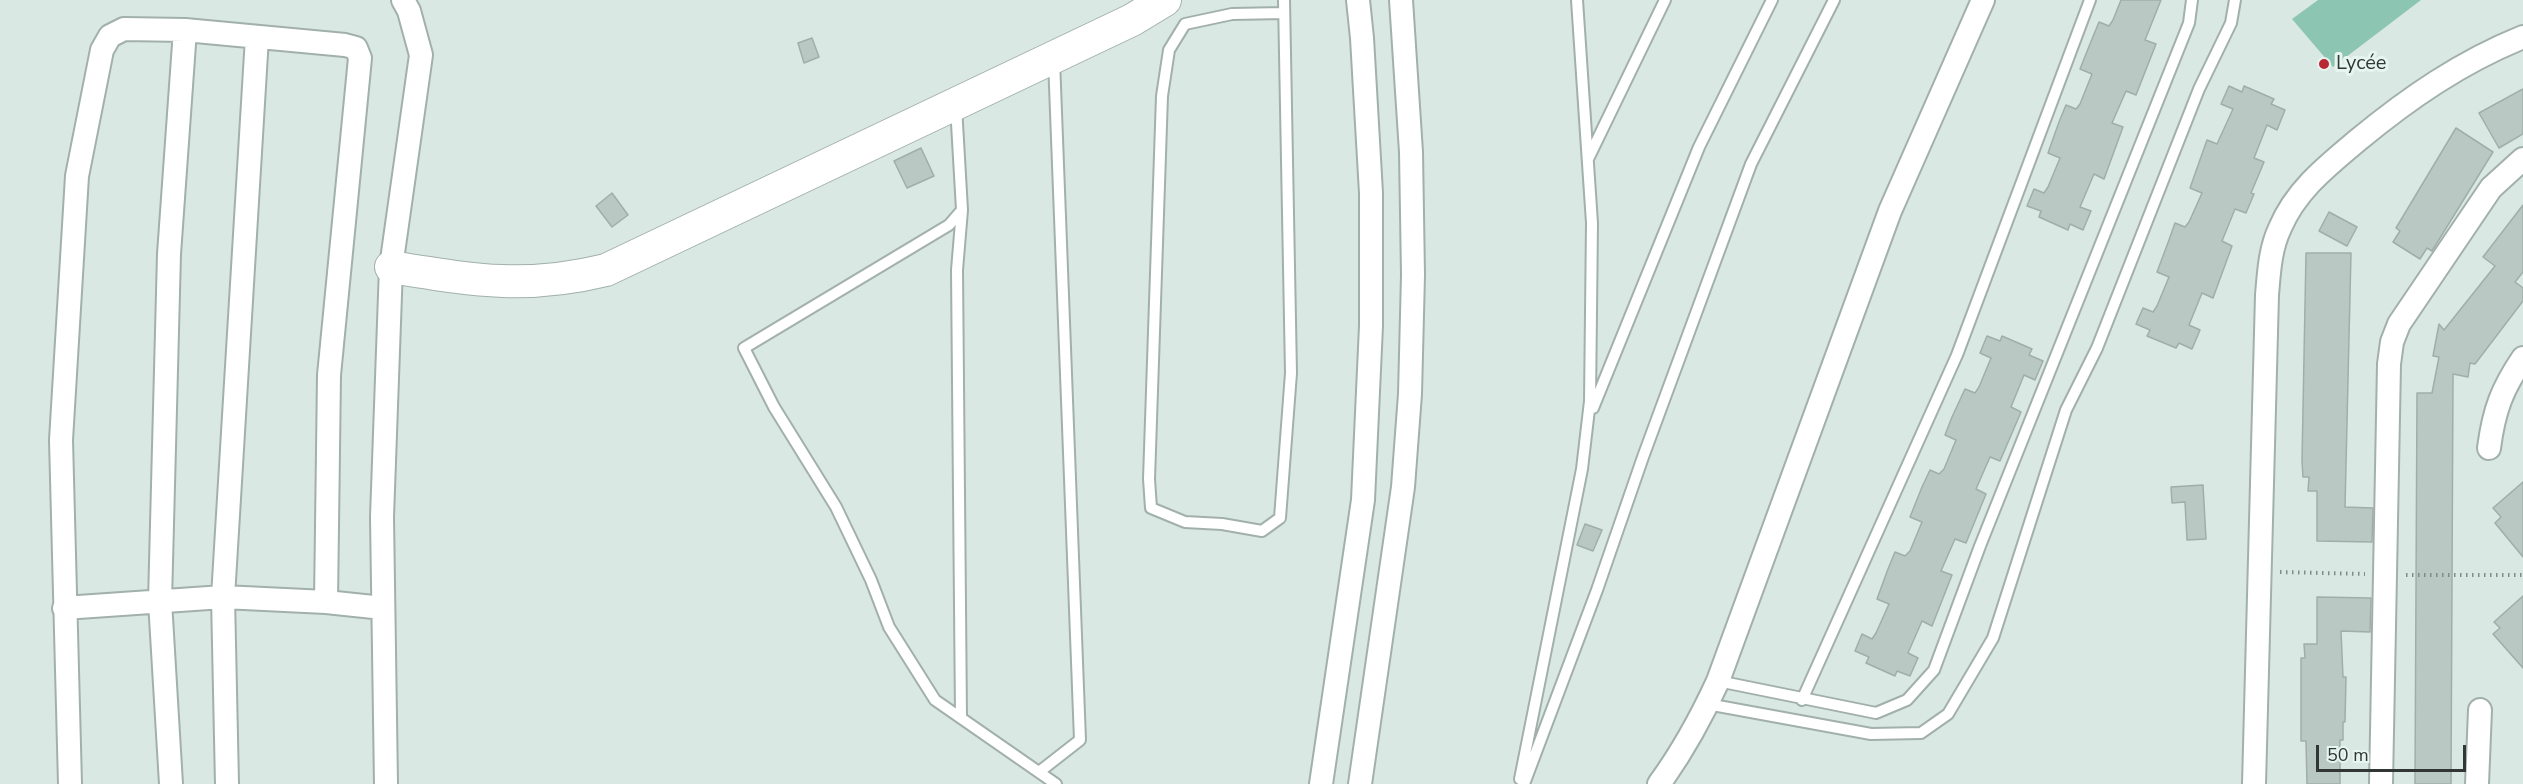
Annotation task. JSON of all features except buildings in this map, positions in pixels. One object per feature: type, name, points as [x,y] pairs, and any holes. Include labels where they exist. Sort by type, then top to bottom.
[{"type":"street","points":[[386,784],[382,517],[391,267],[421,55],[410,10],[403,0]]},
{"type":"street","points":[[391,267],[508,283],[574,278],[606,270],[1132,20],[1165,0]]},
{"type":"street","points":[[1321,784],[1364,488],[1371,326],[1371,193],[1358,0]]},
{"type":"street","points":[[1360,784],[1403,487],[1410,394],[1413,275],[1412,152],[1401,0]]},
{"type":"street","points":[[1659,784],[1680,756],[1718,681],[1890,211],[1983,0]]},
{"type":"street","points":[[70,784],[64,608],[62,440],[77,176],[102,50],[110,36],[124,29],[185,30],[345,45],[356,48],[360,58],[329,375],[326,602]]},
{"type":"street","points":[[171,784],[160,601],[169,254],[185,30]]},
{"type":"street","points":[[227,784],[223,597],[257,37]]},
{"type":"street","points":[[2254,784],[2267,295],[2270,263],[2279,229],[2294,201],[2321,171],[2399,106],[2443,76],[2485,52],[2523,37]]},
{"type":"street","points":[[2381,784],[2389,364],[2392,342],[2399,324],[2491,188],[2523,159]]},
{"type":"street","points":[[2489,448],[2493,419],[2501,393],[2523,358]]},
{"type":"street","points":[[64,608],[223,597],[326,602],[383,608]]},
{"type":"street","points":[[2477,784],[2480,710]]},
{"type":"lane","points":[[1284,0],[1291,373],[1280,518],[1262,531],[1222,524],[1185,522],[1151,508],[1149,479],[1162,96],[1169,50],[1185,24],[1232,14],[1284,13]]},
{"type":"lane","points":[[1519,784],[1582,469],[1588,419],[1592,223],[1577,0]]},
{"type":"lane","points":[[1588,160],[1665,0]]},
{"type":"lane","points":[[1588,419],[1699,147],[1772,0]]},
{"type":"lane","points":[[1524,784],[1598,590],[1643,457],[1751,165],[1834,0]]},
{"type":"lane","points":[[1802,700],[1956,354],[2090,0]]},
{"type":"lane","points":[[1718,681],[1802,700],[1876,713],[1907,700],[1934,670],[1980,546],[2189,23],[2192,0]]},
{"type":"lane","points":[[1707,704],[1871,734],[1921,733],[1948,714],[1993,638],[2066,410],[2097,348],[2199,89],[2231,23],[2235,0]]},
{"type":"lane","points":[[1039,772],[1080,741],[1054,57]]},
{"type":"lane","points":[[956,103],[962,210],[957,270],[961,717]]},
{"type":"lane","points":[[962,210],[949,225],[744,348],[774,407],[836,507],[871,580],[890,627],[935,700],[1056,784]]},
{"type":"green space","points":[[2318,0],[2421,0],[2333,67],[2292,19]]},
{"type":"place","name":"Lycée","points":[[2324,64]]}]
